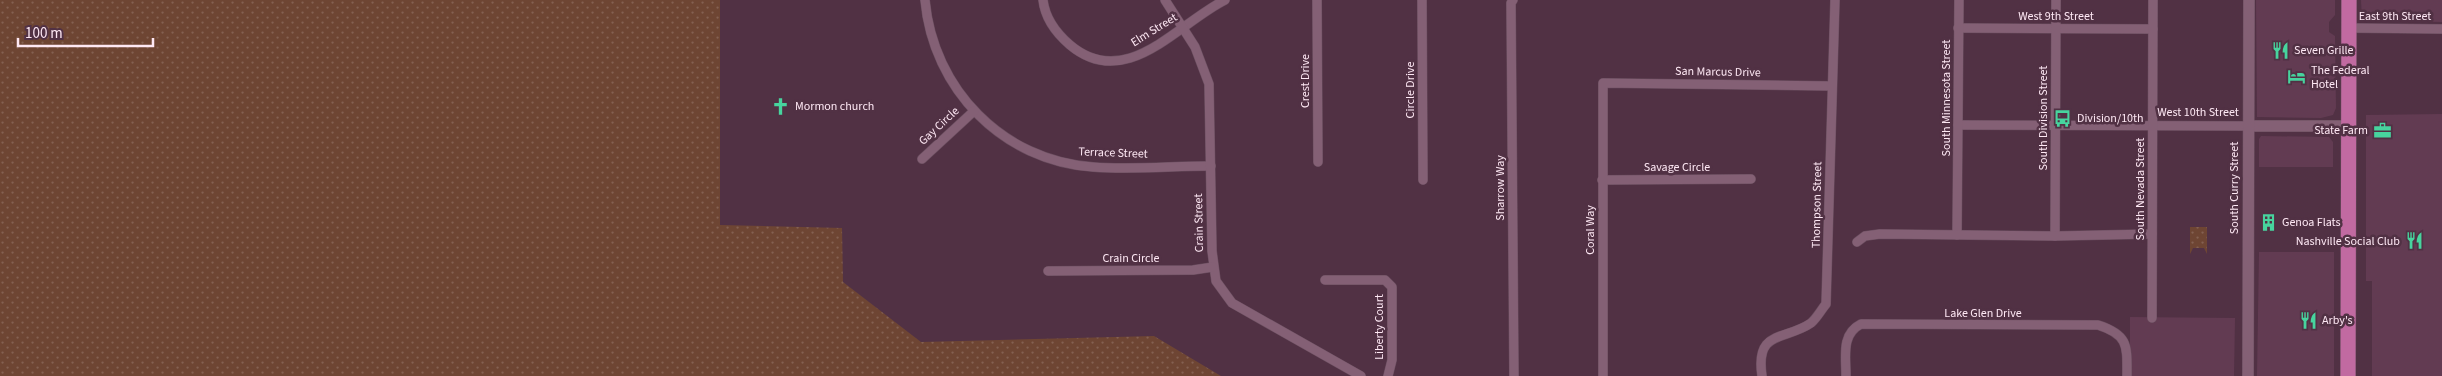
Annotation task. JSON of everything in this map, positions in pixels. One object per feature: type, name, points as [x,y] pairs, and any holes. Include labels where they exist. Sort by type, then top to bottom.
[{"type":"main road","points":[[2348,376],[2349,0]]},
{"type":"street","name":"Terrace Street","points":[[925,0],[931,35],[939,59],[954,86],[974,111],[1008,140],[1034,154],[1067,163],[1093,167],[1211,166]]},
{"type":"street","name":"Elm Street","points":[[1043,0],[1052,25],[1073,48],[1091,58],[1120,60],[1143,55],[1225,0]]},
{"type":"street","name":"Crain Street","points":[[1165,0],[1195,47],[1209,84],[1213,267],[1216,282],[1232,303],[1362,376]]},
{"type":"street","name":"Crest Drive","points":[[1317,0],[1318,162]]},
{"type":"street","name":"Circle Drive","points":[[1422,0],[1423,180]]},
{"type":"street","name":"Sharrow Way","points":[[1513,0],[1511,3],[1511,13],[1514,376]]},
{"type":"street","name":"Thompson Street","points":[[1762,376],[1760,362],[1764,349],[1772,338],[1812,322],[1826,304],[1834,0]]},
{"type":"street","name":"South Minnesota Street","points":[[1957,235],[1959,0]]},
{"type":"street","name":"South Division Street","points":[[2055,236],[2056,0]]},
{"type":"street","name":"South Nevada Street","points":[[2152,318],[2153,0]]},
{"type":"street","name":"South Curry Street","points":[[2248,376],[2249,0]]},
{"type":"street","name":"West 9th Street","points":[[1958,28],[2153,29]]},
{"type":"street","name":"East 9th Street","points":[[2349,28],[2442,29]]},
{"type":"street","name":"San Marcus Drive","points":[[1603,83],[1832,86]]},
{"type":"street","name":"Coral Way","points":[[1603,83],[1603,376]]},
{"type":"street","name":"Gay Circle","points":[[922,159],[974,111]]},
{"type":"street","name":"West 10th Street","points":[[1958,125],[2348,126]]},
{"type":"street","name":"Savage Circle","points":[[1602,180],[1751,180]]},
{"type":"street","points":[[1858,242],[1865,236],[1880,234],[2055,236],[2152,234]]},
{"type":"street","name":"Crain Circle","points":[[1048,271],[1193,270],[1213,267]]},
{"type":"street","name":"Liberty Court","points":[[1325,280],[1384,280],[1392,287],[1392,360],[1388,376]]},
{"type":"street","name":"Lake Glen Drive","points":[[1846,376],[1846,340],[1851,329],[1860,324],[2098,325],[2115,330],[2125,342],[2127,376]]},
{"type":"shaded area","points":[[0,0],[720,0],[720,225],[842,228],[843,282],[921,342],[1154,336],[1221,376],[0,376]]},
{"type":"shaded area","points":[[2256,0],[2335,0],[2335,15],[2329,22],[2329,32],[2335,36],[2336,108],[2333,115],[2321,118],[2257,117]]},
{"type":"shaded area","points":[[2361,0],[2442,0],[2442,22],[2362,20]]},
{"type":"shaded area","points":[[2442,114],[2442,376],[2372,376],[2372,281],[2366,281],[2366,115]]},
{"type":"shaded area","points":[[2261,136],[2329,137],[2333,142],[2333,167],[2259,167],[2259,139]]},
{"type":"shaded area","points":[[2190,227],[2207,227],[2207,254],[2204,248],[2193,248],[2190,254]]},
{"type":"shaded area","points":[[2259,252],[2334,252],[2334,376],[2257,376]]},
{"type":"shaded area","points":[[2130,317],[2235,318],[2234,376],[2130,376]]},
{"type":"place","name":"Seven Grille","points":[[2280,50]]},
{"type":"place","name":"The Federal Hotel","points":[[2297,77]]},
{"type":"place","name":"Mormon church","points":[[781,106]]},
{"type":"place","name":"Division/10th","points":[[2063,118]]},
{"type":"place","name":"State Farm","points":[[2382,130]]},
{"type":"place","name":"Genoa Flats","points":[[2268,222]]},
{"type":"place","name":"Nashville Social Club","points":[[2414,241]]},
{"type":"place","name":"Arby's","points":[[2308,320]]}]
